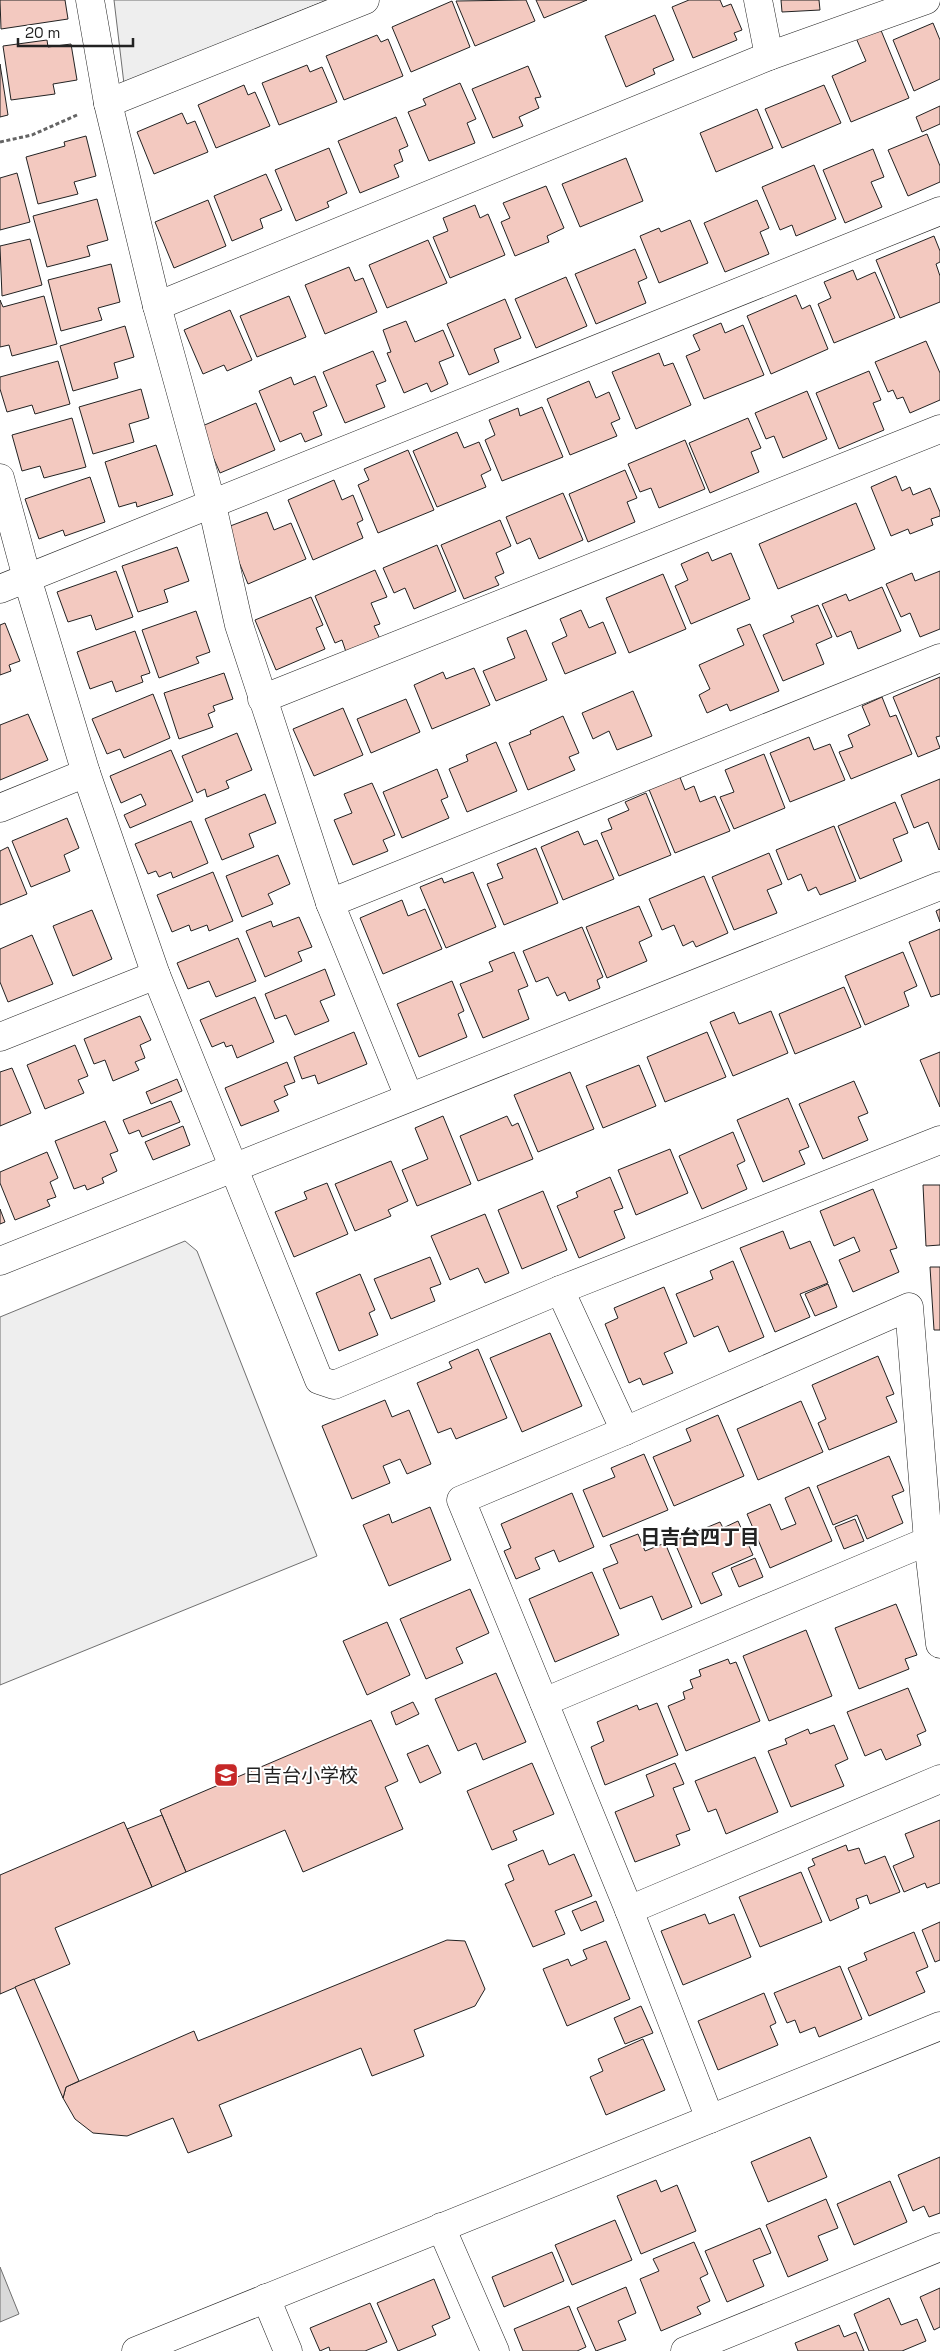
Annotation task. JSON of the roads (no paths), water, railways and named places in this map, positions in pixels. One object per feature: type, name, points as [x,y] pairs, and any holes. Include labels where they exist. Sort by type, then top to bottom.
[{"type":"street","points":[[90,0],[108,104],[157,306],[212,504],[239,625],[330,903],[409,1097]]},
{"type":"street","points":[[108,104],[365,0]]},
{"type":"street","points":[[758,0],[769,56]]},
{"type":"street","points":[[157,306],[769,56],[926,0]]},
{"type":"street","points":[[0,589],[940,211]]},
{"type":"street","points":[[262,699],[940,429]]},
{"type":"street","points":[[0,478],[27,578],[86,773],[156,975],[319,1380],[334,1385],[560,1290],[940,1140]]},
{"type":"street","points":[[330,903],[940,658]]},
{"type":"street","points":[[0,808],[86,773]]},
{"type":"street","points":[[0,1261],[940,886]]},
{"type":"street","points":[[0,1037],[156,975]]},
{"type":"street","points":[[560,1290],[625,1432]]},
{"type":"street","points":[[710,2119],[629,1910],[461,1500],[625,1432],[909,1307],[928,1541],[940,1644]]},
{"type":"street","points":[[544,1702],[928,1541]]},
{"type":"street","points":[[629,1910],[940,1779]]},
{"type":"street","points":[[136,2351],[940,2026]]},
{"type":"street","points":[[441,2228],[496,2351]]},
{"type":"street","points":[[685,2351],[940,2247]]},
{"type":"street","points":[[266,2298],[288,2351]]},
{"type":"place","name":"日吉台小学校","points":[[226,1775]]},
{"type":"district","name":"日吉台四丁目","points":[[700,1537]]}]
